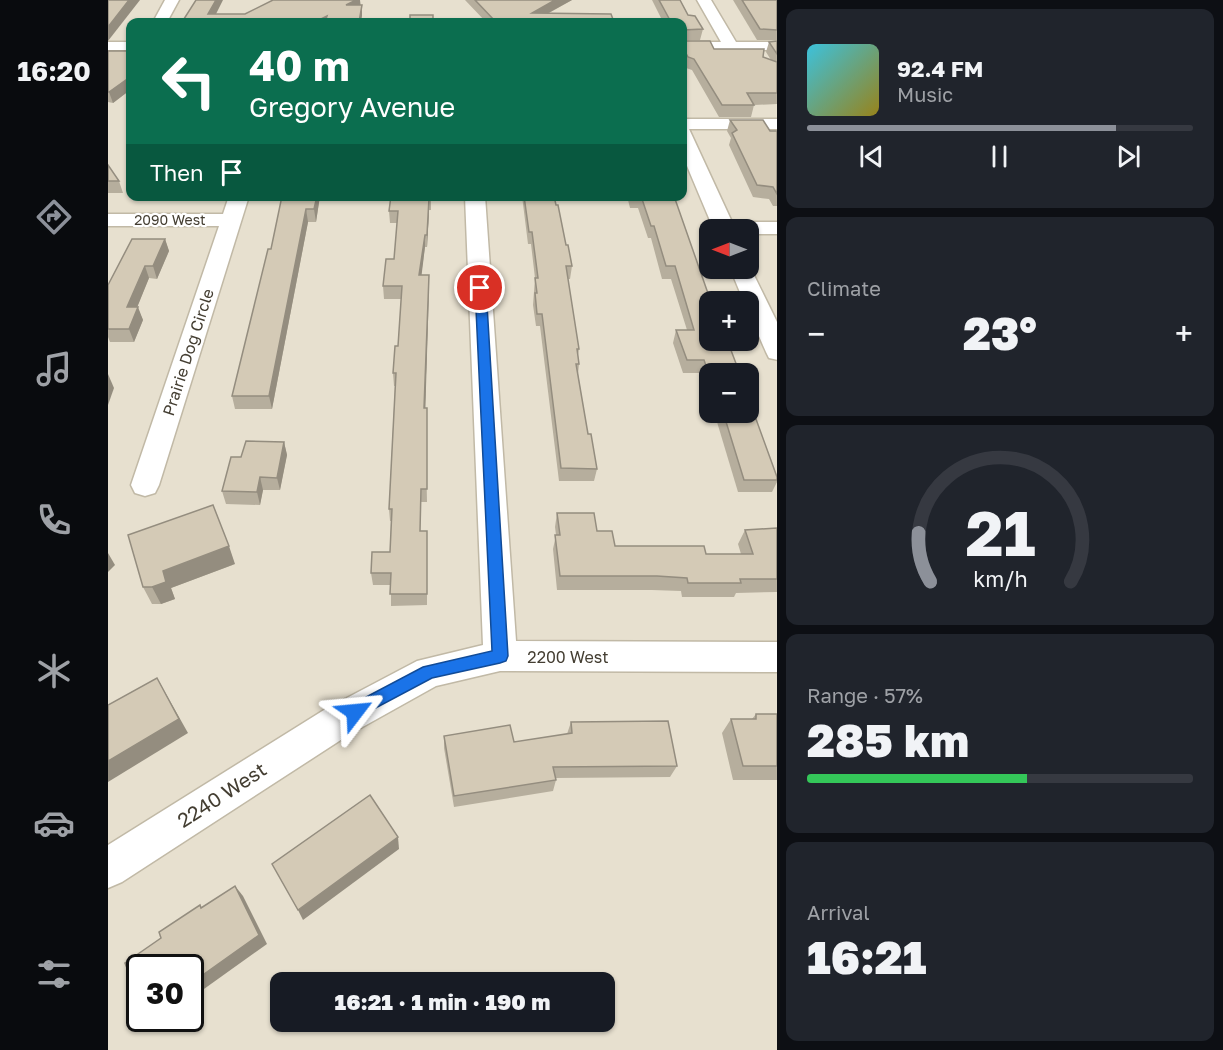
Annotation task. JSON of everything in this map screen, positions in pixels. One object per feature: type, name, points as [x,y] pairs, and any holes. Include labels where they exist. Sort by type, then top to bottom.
[{"type":"street","points":[[162,18],[172,0]]},
{"type":"street","points":[[704,0],[731,46]]},
{"type":"street","points":[[108,46],[126,46]]},
{"type":"street","points":[[687,46],[777,46]]},
{"type":"street","points":[[687,124],[777,124]]},
{"type":"street","points":[[687,144],[720,219]]},
{"type":"street","name":"Prairie Dog Circle","points":[[145,485],[237,201]]},
{"type":"street","points":[[476,201],[500,656]]},
{"type":"street","name":"2090 West","points":[[108,220],[231,220]]},
{"type":"street","points":[[759,228],[777,228]]},
{"type":"street","points":[[746,279],[777,352]]},
{"type":"street","name":"2200 West","points":[[337,722],[429,672],[500,656],[777,657]]},
{"type":"street","name":"2240 West","points":[[108,868],[337,722]]},
{"type":"shaded area","points":[[108,0],[777,0],[777,1050],[108,1050]]},
{"type":"building","points":[[108,0],[129,0],[108,27]]},
{"type":"building","points":[[196,0],[216,0],[208,14],[245,14],[273,0],[356,0],[346,5],[362,5],[360,18],[326,18],[327,16],[323,18],[185,18]]},
{"type":"building","points":[[475,0],[555,0],[532,13],[611,14],[612,18],[492,18]]},
{"type":"building","points":[[659,0],[680,0],[688,15],[695,16],[703,29],[687,30],[687,18],[669,18]]},
{"type":"building","points":[[742,0],[777,0],[777,30],[760,29]]},
{"type":"building","points":[[410,15],[433,15],[433,18],[410,18]]},
{"type":"building","points":[[687,41],[710,41],[714,49],[764,49],[763,57],[777,62],[777,93],[747,93],[754,105],[722,105],[694,59],[688,57]]},
{"type":"building","points":[[777,41],[777,54],[769,42]]},
{"type":"building","points":[[108,51],[126,51],[126,80],[108,92]]},
{"type":"building","points":[[730,120],[763,120],[770,131],[777,131],[777,194],[773,187],[757,185],[732,133],[737,130]]},
{"type":"building","points":[[108,165],[119,181],[108,181]]},
{"type":"building","points":[[281,201],[316,201],[314,209],[306,209],[269,396],[232,396],[268,249],[271,249]]},
{"type":"building","points":[[390,201],[429,201],[427,235],[425,235],[419,275],[429,275],[424,408],[427,408],[427,489],[421,489],[420,531],[427,531],[427,594],[390,594],[391,573],[371,573],[372,552],[390,552],[392,509],[389,509],[396,373],[393,373],[395,346],[398,346],[402,286],[383,286],[386,259],[394,259],[398,211],[389,211]]},
{"type":"building","points":[[525,201],[555,201],[572,266],[566,266],[579,349],[577,349],[579,364],[576,364],[588,434],[591,434],[597,469],[561,468],[542,314],[537,314],[535,278],[538,278],[532,232],[529,232]]},
{"type":"building","points":[[643,201],[676,201],[699,268],[699,279],[703,279],[707,291],[699,291],[699,351],[731,351],[736,363],[705,363],[704,360],[687,360],[676,330],[694,330],[675,266],[666,266],[654,226],[651,226]]},
{"type":"building","points":[[132,239],[165,239],[153,266],[145,266],[127,307],[138,307],[129,329],[108,329],[108,285]]},
{"type":"building","points":[[726,423],[757,423],[777,477],[777,480],[744,480]]},
{"type":"building","points":[[246,441],[284,442],[277,478],[260,477],[257,492],[222,491],[231,457],[241,457]]},
{"type":"building","points":[[213,505],[229,546],[163,571],[166,582],[152,587],[143,587],[128,535]]},
{"type":"building","points":[[557,513],[594,513],[597,531],[612,531],[615,546],[704,546],[706,554],[753,554],[745,530],[777,528],[777,579],[740,579],[741,583],[688,583],[687,578],[657,576],[560,576],[555,535],[560,535]]},
{"type":"building","points":[[157,678],[179,719],[108,761],[108,705]]},
{"type":"building","points":[[756,714],[777,714],[777,766],[743,766],[731,719],[756,719]]},
{"type":"building","points":[[668,721],[677,766],[553,767],[556,780],[454,796],[444,736],[510,725],[514,742],[572,733],[571,722]]},
{"type":"building","points":[[370,795],[398,837],[298,910],[272,864]]},
{"type":"building","points":[[235,886],[259,935],[204,974],[204,954],[138,954],[161,938],[159,932],[200,905],[201,908]]},
{"type":"route","points":[[355,712],[429,672],[500,656],[480,288]]}]
